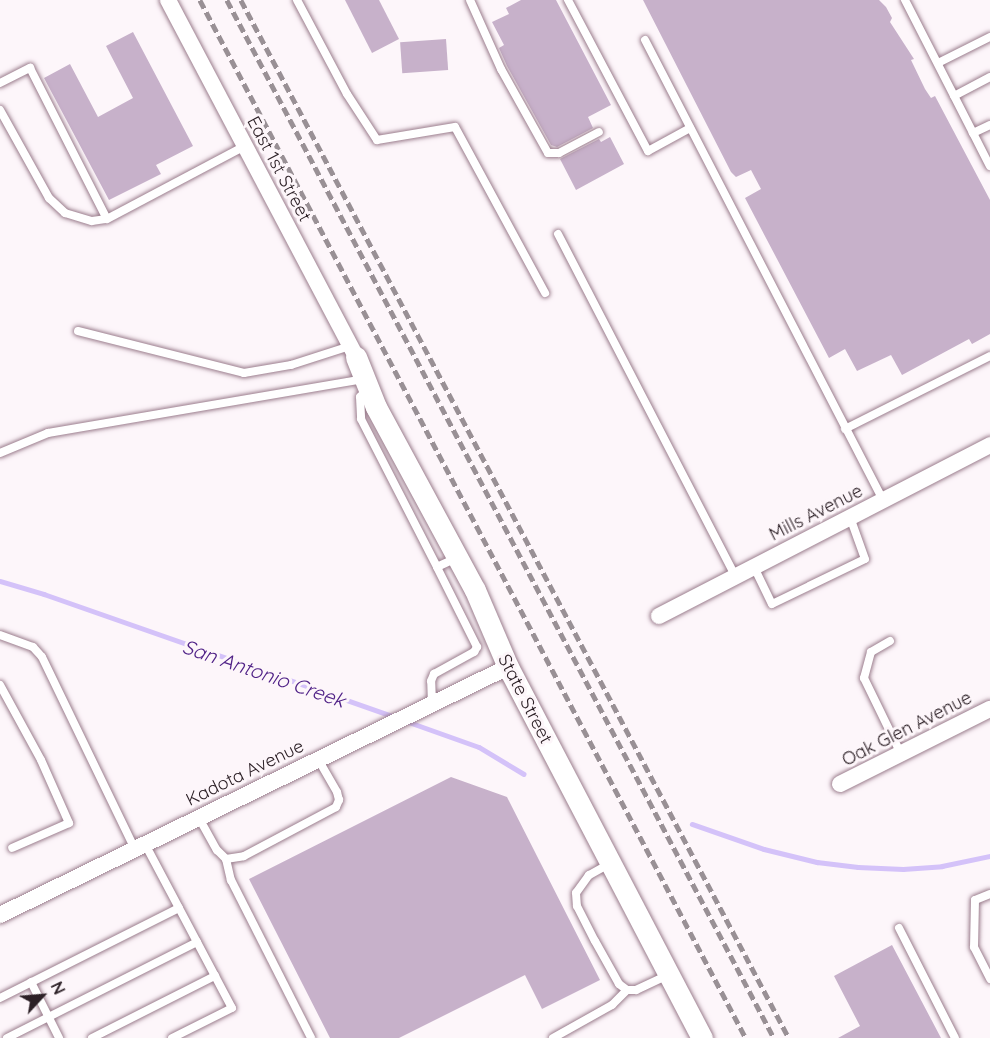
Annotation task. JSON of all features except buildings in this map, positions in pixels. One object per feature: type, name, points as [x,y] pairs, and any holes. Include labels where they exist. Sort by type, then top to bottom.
[{"type":"street","name":"East 1st Street","points":[[168,0],[353,351]]},
{"type":"street","name":"State Street","points":[[353,351],[367,383],[388,450],[418,484],[458,557],[475,590],[508,667],[702,1038]]},
{"type":"street","name":"Mills Avenue","points":[[659,616],[990,445]]},
{"type":"street","name":"Kadota Avenue","points":[[0,915],[508,667]]},
{"type":"street","name":"Oak Glen Avenue","points":[[840,784],[990,709]]},
{"type":"lane","points":[[297,0],[347,94],[377,140],[455,127],[545,293]]},
{"type":"lane","points":[[470,0],[501,69],[548,153],[559,153],[599,132]]},
{"type":"lane","points":[[568,0],[648,151],[690,129]]},
{"type":"lane","points":[[905,0],[990,166]]},
{"type":"lane","points":[[938,63],[990,37]]},
{"type":"lane","points":[[645,40],[883,500]]},
{"type":"lane","points":[[0,83],[30,68],[107,219]]},
{"type":"lane","points":[[954,96],[990,77]]},
{"type":"lane","points":[[0,110],[49,198],[65,213],[92,221],[107,219],[245,146]]},
{"type":"lane","points":[[973,133],[990,125]]},
{"type":"lane","points":[[558,234],[735,576]]},
{"type":"lane","points":[[78,331],[244,373],[353,351]]},
{"type":"lane","points":[[845,429],[990,356]]},
{"type":"lane","points":[[0,453],[48,433],[367,383]]},
{"type":"lane","points":[[388,450],[399,494],[477,647],[474,652],[434,674],[431,681],[432,704]]},
{"type":"lane","points":[[399,494],[418,484]]},
{"type":"lane","points":[[754,567],[772,604],[866,559],[850,517]]},
{"type":"lane","points":[[437,567],[458,557]]},
{"type":"lane","points":[[0,635],[33,647],[42,657],[140,846],[178,908],[232,1008],[172,1038]]},
{"type":"lane","points":[[890,641],[871,652],[864,678],[901,754]]},
{"type":"lane","points":[[0,685],[41,760],[69,823],[12,848]]},
{"type":"lane","points":[[226,859],[244,856],[336,807],[339,800],[337,792],[318,759]]},
{"type":"lane","points":[[199,818],[217,850],[226,859],[231,880],[311,1038]]},
{"type":"lane","points":[[610,864],[582,882],[576,893],[577,906],[619,984],[627,990],[636,990],[668,975]]},
{"type":"lane","points":[[990,894],[975,900],[974,947],[986,961],[990,979]]},
{"type":"lane","points":[[0,998],[178,908]]},
{"type":"lane","points":[[899,928],[955,1038]]},
{"type":"lane","points":[[7,1038],[197,942]]},
{"type":"lane","points":[[92,1038],[215,976]]},
{"type":"lane","points":[[31,982],[59,1038]]},
{"type":"lane","points":[[553,1038],[612,1005],[627,990]]},
{"type":"waterway","name":"San Antonio Creek","points":[[0,581],[44,594],[395,717]]},
{"type":"waterway","name":"San Antonio Creek","points":[[406,721],[479,747],[524,774]]},
{"type":"waterway","name":"San Antonio Creek","points":[[692,824],[764,849],[817,862],[858,867],[903,869],[942,866],[990,856]]},
{"type":"railway","points":[[200,0],[746,1038]]},
{"type":"railway","points":[[227,0],[774,1038]]},
{"type":"railway","points":[[241,0],[789,1038]]}]
